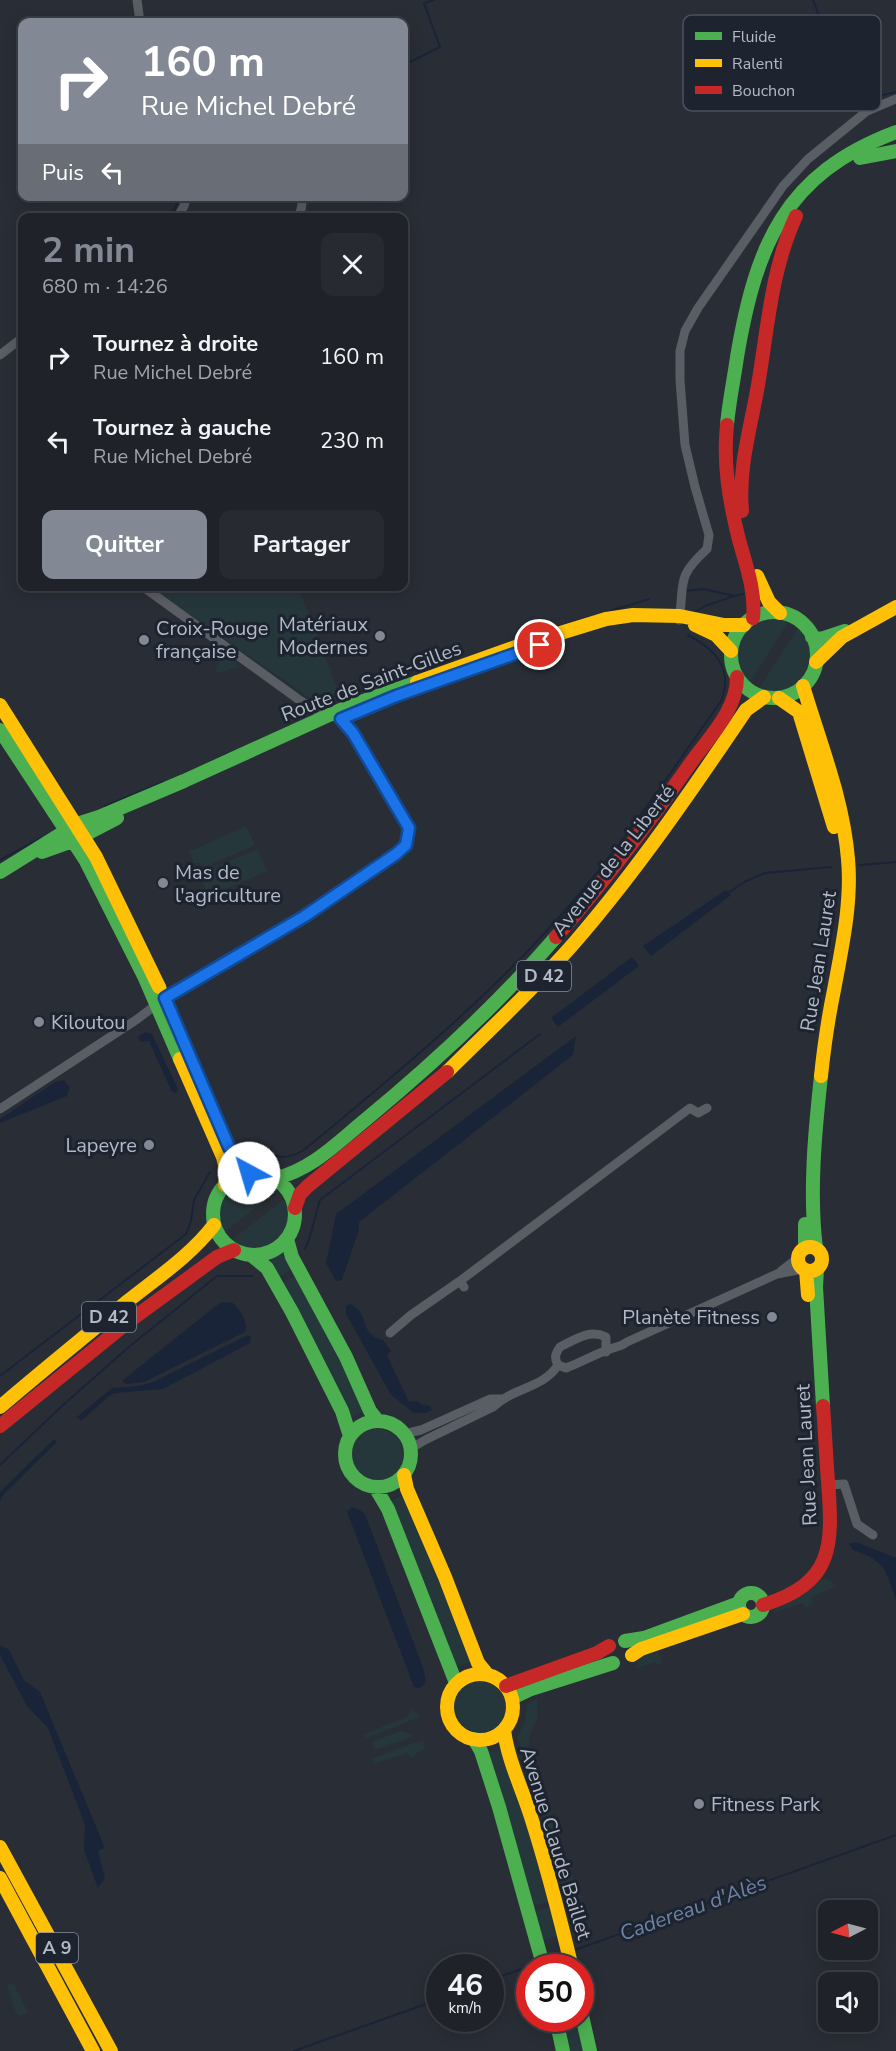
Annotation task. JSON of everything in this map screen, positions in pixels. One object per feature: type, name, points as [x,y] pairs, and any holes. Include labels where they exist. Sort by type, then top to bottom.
[{"type":"main road","points":[[896,132],[854,149],[828,165],[804,188],[786,211],[775,231],[751,287],[727,413],[724,459],[734,521],[755,608],[734,639],[731,662],[737,676],[748,689],[764,697],[779,698],[792,694],[810,678],[822,654],[855,629],[896,607]]},
{"type":"main road","points":[[780,613],[766,596],[752,565],[740,499],[741,467],[758,385],[772,290],[781,250],[798,213],[815,191],[829,178],[872,150],[896,140]]},
{"type":"main road","points":[[860,158],[896,151]]},
{"type":"main road","points":[[748,621],[769,613],[794,617],[801,622],[812,637],[816,649],[816,662]]},
{"type":"main road","name":"Route de Saint-Gilles","points":[[0,872],[75,833],[131,811],[386,692],[518,646],[606,620],[633,615],[724,625],[748,621]]},
{"type":"main road","name":"Route de Saint-Gilles","points":[[680,619],[709,631],[726,643],[731,651]]},
{"type":"main road","points":[[812,637],[821,639],[855,629]]},
{"type":"main road","name":"Avenue de la Liberté","points":[[276,1178],[286,1176],[306,1165],[375,1112],[479,1020],[537,960],[583,908],[667,799],[729,707],[737,689],[737,676]]},
{"type":"main road","name":"Rue Jean Lauret","points":[[762,1600],[794,1593],[809,1582],[826,1558],[830,1535],[817,1310],[808,1260],[814,1236],[817,1113],[824,1048],[848,902],[849,862],[837,796],[803,686]]},
{"type":"main road","name":"Avenue de la Liberté","points":[[295,1208],[300,1194],[308,1186],[438,1080],[543,977],[653,845],[746,710],[764,697]]},
{"type":"main road","name":"Rue Jean Lauret","points":[[762,1600],[801,1578],[814,1562],[820,1543],[821,1523],[808,1260],[808,1122],[820,1018],[840,898],[840,861],[836,832],[799,712],[779,698]]},
{"type":"main road","points":[[0,705],[75,833],[161,1001],[229,1147],[236,1160],[249,1173]]},
{"type":"main road","name":"Route de Saint-Gilles","points":[[75,833],[99,817],[302,728],[336,717]]},
{"type":"main road","points":[[0,730],[75,833]]},
{"type":"main road","points":[[161,1001],[223,1156],[227,1173],[225,1185]]},
{"type":"main road","points":[[251,1255],[270,1252],[287,1239],[295,1221],[295,1208],[289,1191],[276,1178],[264,1174],[249,1173],[235,1177],[225,1185],[219,1191],[213,1207],[214,1224],[220,1238],[234,1250],[251,1255],[267,1268],[342,1411],[350,1436]]},
{"type":"main road","name":"D 42","points":[[0,1407],[72,1346],[179,1263],[201,1242],[214,1224]]},
{"type":"main road","points":[[287,1239],[292,1257],[346,1357],[370,1411],[378,1421]]},
{"type":"main road","name":"D 42","points":[[0,1426],[128,1322],[217,1257],[234,1250]]},
{"type":"main road","points":[[378,1421],[397,1427],[404,1434],[411,1450],[410,1464],[404,1475],[391,1485],[375,1487],[362,1484],[349,1469],[345,1452],[350,1436],[364,1424],[378,1421]]},
{"type":"main road","points":[[404,1475],[407,1489],[445,1577],[478,1663],[487,1674]]},
{"type":"main road","points":[[375,1487],[388,1509],[424,1596],[456,1683]]},
{"type":"main road","points":[[748,1593],[755,1593],[762,1600],[762,1611],[757,1616],[749,1617],[741,1608],[742,1596],[748,1593]]},
{"type":"main road","points":[[509,1692],[597,1653],[616,1641],[633,1641],[741,1608]]},
{"type":"main road","points":[[509,1692],[531,1689],[613,1663],[624,1664],[632,1654],[741,1608]]},
{"type":"main road","points":[[625,1641],[632,1654]]},
{"type":"main road","points":[[609,1646],[607,1653],[613,1663]]},
{"type":"main road","points":[[487,1674],[501,1680],[509,1692],[512,1716],[504,1730],[498,1735],[487,1739],[466,1737],[457,1730],[448,1715],[448,1696],[456,1683],[470,1675],[487,1674]]},
{"type":"main road","name":"Avenue Claude Baillet","points":[[504,1730],[506,1744],[531,1818],[568,1954]]},
{"type":"main road","points":[[474,1739],[481,1751],[499,1807],[540,1954]]},
{"type":"main road","name":"A 9","points":[[0,1847],[111,2051]]},
{"type":"main road","name":"A 9","points":[[0,1878],[93,2051]]},
{"type":"main road","points":[[559,2032],[563,2051]]},
{"type":"main road","points":[[586,2032],[590,2051]]},
{"type":"street","points":[[137,0],[138,18]]},
{"type":"street","points":[[881,105],[896,99]]},
{"type":"street","points":[[680,619],[682,581],[691,563],[707,549],[709,535],[686,446],[680,380],[680,351],[685,331],[698,308],[783,186],[817,152],[867,111]]},
{"type":"street","points":[[0,356],[18,341]]},
{"type":"street","points":[[0,1109],[161,1001],[305,916],[406,845],[409,828],[353,733],[336,717],[318,712],[304,703],[149,591]]},
{"type":"street","points":[[302,728],[308,716],[304,703]]},
{"type":"street","points":[[390,1334],[411,1315],[462,1284],[690,1108],[699,1113],[707,1108]]},
{"type":"street","points":[[558,1365],[566,1368],[621,1346],[808,1260]]},
{"type":"street","points":[[558,1365],[555,1356],[560,1347],[589,1333],[598,1333],[627,1342]]},
{"type":"street","points":[[606,1337],[606,1352]]},
{"type":"street","points":[[411,1450],[425,1440],[493,1407],[502,1399],[551,1376],[558,1365]]},
{"type":"street","points":[[404,1434],[421,1430],[490,1399],[502,1399]]},
{"type":"street","points":[[828,1485],[844,1484],[857,1524],[873,1535]]},
{"type":"shaded area","points":[[156,591],[300,591],[341,698],[321,706]]},
{"type":"shaded area","points":[[776,618],[789,621],[749,683],[736,662],[738,643],[749,629],[766,620]]},
{"type":"shaded area","points":[[799,627],[807,640],[810,653],[810,665],[805,676],[797,685],[786,690],[773,692],[758,690]]},
{"type":"shaded area","points":[[221,656],[228,657],[240,666],[214,674]]},
{"type":"shaded area","points":[[246,826],[255,845],[205,867],[201,863],[194,863],[189,851]]},
{"type":"shaded area","points":[[257,849],[267,871],[213,894],[206,890],[203,883],[207,880],[208,871]]},
{"type":"shaded area","points":[[254,1180],[264,1182],[278,1190],[223,1233],[219,1214],[224,1198],[236,1186]]},
{"type":"shaded area","points":[[285,1199],[289,1214],[287,1229],[282,1238],[279,1236],[268,1245],[269,1249],[248,1251],[229,1242]]},
{"type":"shaded area","points":[[286,1249],[293,1269],[277,1278],[264,1261],[275,1258]]},
{"type":"shaded area","points":[[297,1275],[366,1410],[349,1418],[280,1284]]},
{"type":"shaded area","points":[[372,1429],[382,1429],[396,1436],[403,1455],[396,1474],[382,1481],[372,1481],[362,1477],[355,1470],[351,1460],[351,1450],[355,1440],[362,1433]]},
{"type":"shaded area","points":[[404,1495],[472,1662],[455,1667],[389,1502]]},
{"type":"shaded area","points":[[822,1579],[837,1586],[811,1597],[813,1603],[806,1608],[803,1603],[776,1612],[775,1609],[800,1597]]},
{"type":"shaded area","points":[[658,1651],[662,1663],[657,1665],[655,1662],[635,1669],[642,1656]]},
{"type":"shaded area","points":[[475,1679],[485,1679],[495,1683],[503,1691],[507,1706],[503,1721],[495,1729],[485,1733],[475,1733],[465,1729],[457,1721],[453,1711],[453,1701],[457,1691],[465,1683]]},
{"type":"shaded area","points":[[537,1699],[537,1719],[527,1746],[579,1895],[583,1896],[580,1901],[567,1900],[517,1737],[524,1724],[528,1703]]},
{"type":"shaded area","points":[[411,1710],[419,1714],[419,1717],[367,1738],[362,1735],[407,1717]]},
{"type":"shaded area","points":[[401,1731],[411,1737],[375,1750],[372,1742]]},
{"type":"shaded area","points":[[513,1739],[563,1900],[558,1897],[511,1742]]},
{"type":"shaded area","points":[[423,1740],[424,1749],[410,1758],[408,1753],[373,1764],[373,1758]]},
{"type":"shaded area","points":[[503,1747],[550,1901],[533,1906],[486,1753]]},
{"type":"shaded area","points":[[550,1907],[558,1936],[542,1940],[534,1912]]},
{"type":"shaded area","points":[[13,1983],[28,2012],[21,2016],[16,2013],[7,1985]]},
{"type":"shaded area","points":[[563,2032],[579,2032],[583,2051],[567,2051]]},
{"type":"water","points":[[726,890],[731,895],[651,956],[643,946]]},
{"type":"water","points":[[632,957],[639,966],[558,1027],[551,1018]]},
{"type":"water","points":[[146,1032],[152,1034],[178,1089],[176,1093],[172,1092],[149,1041],[140,1042],[138,1036]]},
{"type":"water","points":[[576,1036],[573,1055],[359,1222],[359,1230],[342,1280],[336,1281],[326,1263],[336,1214]]},
{"type":"water","points":[[64,1080],[70,1088],[67,1096],[0,1123],[0,1119],[55,1082]]},
{"type":"water","points":[[222,1302],[233,1303],[238,1309],[245,1321],[245,1332],[144,1382],[126,1384],[123,1382],[123,1380]]},
{"type":"water","points":[[350,1304],[360,1313],[370,1334],[383,1340],[391,1351],[387,1355],[409,1402],[416,1401],[430,1406],[432,1410],[425,1413],[414,1413],[391,1395],[346,1314],[346,1306]]},
{"type":"water","points":[[248,1335],[251,1337],[250,1343],[163,1389],[115,1393],[81,1421],[77,1417],[112,1388],[139,1386],[153,1382]]},
{"type":"water","points":[[54,1439],[57,1442],[4,1494],[0,1501],[0,1492]]},
{"type":"water","points":[[352,1507],[365,1514],[424,1670],[426,1682],[420,1688],[414,1687],[347,1512]]},
{"type":"water","points":[[856,1542],[896,1558],[896,1600],[883,1568],[872,1558],[853,1550],[849,1544]]},
{"type":"water","points":[[0,1645],[9,1650],[24,1680],[40,1692],[105,1848],[98,1851],[105,1878],[98,1888],[84,1850],[85,1825],[48,1728],[27,1706],[0,1655]]},
{"type":"waterway","points":[[408,63],[440,47],[424,3],[434,0]]},
{"type":"waterway","points":[[813,0],[819,15]]},
{"type":"waterway","points":[[881,95],[896,92]]},
{"type":"waterway","points":[[172,213],[178,201]]},
{"type":"waterway","points":[[686,591],[703,589],[735,596],[743,594]]},
{"type":"waterway","points":[[693,613],[705,606],[734,596]]},
{"type":"waterway","points":[[607,612],[649,599]]},
{"type":"waterway","points":[[541,632],[596,615]]},
{"type":"waterway","points":[[246,1152],[287,1157],[304,1150],[413,1059],[483,995],[550,928],[581,892],[635,822],[721,701],[725,679],[720,661],[706,647],[688,635]]},
{"type":"waterway","points":[[398,682],[437,668]]},
{"type":"waterway","points":[[208,763],[227,754]]},
{"type":"waterway","points":[[105,806],[163,782]]},
{"type":"waterway","points":[[0,860],[41,838]]},
{"type":"waterway","points":[[860,865],[896,862]]},
{"type":"waterway","points":[[728,893],[746,881],[765,873],[831,867]]},
{"type":"waterway","points":[[305,1249],[320,1200],[540,1034]]},
{"type":"waterway","points":[[0,1376],[186,1234],[191,1221],[194,1200],[210,1172]]},
{"type":"waterway","points":[[0,1465],[130,1346],[217,1276],[253,1276]]},
{"type":"waterway","name":"Cadereau d'Alès","points":[[572,1951],[896,1835]]},
{"type":"waterway","name":"Cadereau d'Alès","points":[[504,1975],[516,1971]]},
{"type":"waterway","name":"Cadereau d'Alès","points":[[294,2051],[426,2004]]},
{"type":"traffic: fast","points":[[727,425],[737,357],[754,281],[766,248],[782,219],[801,192],[827,169],[858,149],[896,132]]},
{"type":"traffic: fast","points":[[860,158],[896,151]]},
{"type":"traffic: fast","points":[[774,612],[798,619],[810,631],[817,655],[810,679],[798,691],[774,698],[750,691],[738,679],[731,655],[738,631],[750,619],[774,612]]},
{"type":"traffic: fast","points":[[812,637],[821,639],[845,631]]},
{"type":"traffic: fast","points":[[0,872],[77,824],[184,781],[349,706],[417,682]]},
{"type":"traffic: fast","points":[[0,730],[86,861],[144,976],[180,1059]]},
{"type":"traffic: fast","points":[[42,852],[73,841],[117,818]]},
{"type":"traffic: fast","points":[[276,1178],[301,1169],[323,1155],[390,1099],[488,1010],[556,937]]},
{"type":"traffic: fast","points":[[159,987],[229,1147],[236,1160],[249,1173]]},
{"type":"traffic: fast","points":[[816,1248],[813,1184],[821,1076]]},
{"type":"traffic: fast","points":[[246,1173],[262,1173],[277,1180],[288,1191],[295,1206],[295,1214],[292,1230],[283,1243],[262,1255],[246,1255],[231,1248],[220,1237],[213,1222],[213,1206],[220,1191],[231,1180],[246,1173]]},
{"type":"traffic: fast","points":[[805,1224],[805,1248]]},
{"type":"traffic: fast","points":[[287,1239],[292,1257],[346,1357],[370,1411],[378,1421]]},
{"type":"traffic: fast","points":[[251,1255],[267,1268],[292,1312],[342,1411],[350,1436]]},
{"type":"traffic: fast","points":[[817,1269],[823,1406]]},
{"type":"traffic: fast","points":[[372,1421],[384,1421],[396,1426],[406,1436],[411,1454],[409,1467],[396,1482],[384,1487],[372,1487],[360,1482],[350,1472],[345,1460],[345,1448],[350,1436],[360,1426],[372,1421]]},
{"type":"traffic: fast","points":[[375,1487],[388,1509],[456,1683]]},
{"type":"traffic: fast","points":[[751,1593],[760,1596],[763,1605],[760,1614],[751,1617],[742,1614],[739,1605],[742,1596],[751,1593]]},
{"type":"traffic: fast","points":[[625,1641],[644,1638],[739,1603]]},
{"type":"traffic: fast","points":[[512,1698],[531,1689],[613,1663]]},
{"type":"traffic: fast","points":[[474,1739],[481,1751],[499,1807],[540,1954]]},
{"type":"traffic: fast","points":[[559,2032],[563,2051]]},
{"type":"traffic: fast","points":[[586,2032],[590,2051]]},
{"type":"traffic: slow","points":[[757,576],[769,602],[780,613]]},
{"type":"traffic: slow","points":[[816,662],[842,637],[896,607]]},
{"type":"traffic: slow","points":[[417,682],[518,646],[606,619],[633,615],[680,616],[724,625],[744,625]]},
{"type":"traffic: slow","points":[[695,625],[716,635],[731,651]]},
{"type":"traffic: slow","points":[[803,686],[836,793],[845,837],[849,875],[846,924],[828,1022],[821,1076]]},
{"type":"traffic: slow","points":[[447,1072],[575,942],[643,858],[746,710],[764,697]]},
{"type":"traffic: slow","points":[[779,698],[799,712],[834,827]]},
{"type":"traffic: slow","points":[[0,705],[96,857],[159,987]]},
{"type":"traffic: slow","points":[[180,1059],[223,1157],[227,1173],[225,1185]]},
{"type":"traffic: slow","points":[[0,1407],[173,1266],[195,1247],[214,1225]]},
{"type":"traffic: slow","points":[[810,1247],[819,1250],[822,1259],[819,1268],[810,1271],[801,1268],[798,1259],[801,1250],[810,1247]]},
{"type":"traffic: slow","points":[[806,1270],[808,1295]]},
{"type":"traffic: slow","points":[[404,1475],[407,1489],[445,1577],[478,1663],[487,1674]]},
{"type":"traffic: slow","points":[[632,1655],[641,1649],[743,1614]]},
{"type":"traffic: slow","points":[[480,1674],[493,1676],[508,1689],[513,1707],[511,1720],[498,1735],[480,1740],[467,1738],[452,1725],[447,1707],[449,1694],[462,1679],[480,1674]]},
{"type":"traffic: slow","points":[[504,1730],[512,1764],[542,1855],[569,1954]]},
{"type":"traffic: slow","points":[[0,1847],[111,2051]]},
{"type":"traffic: slow","points":[[0,1878],[93,2051]]},
{"type":"traffic: jam","points":[[742,511],[743,463],[771,299],[781,257],[796,216]]},
{"type":"traffic: jam","points":[[727,425],[728,481],[735,522],[751,587],[753,618]]},
{"type":"traffic: jam","points":[[556,937],[625,852],[720,724],[732,701],[737,677]]},
{"type":"traffic: jam","points":[[295,1208],[300,1194],[308,1186],[447,1072]]},
{"type":"traffic: jam","points":[[0,1426],[128,1322],[217,1257],[234,1250]]},
{"type":"traffic: jam","points":[[763,1605],[786,1596],[804,1585],[816,1573],[824,1559],[830,1525],[830,1504],[823,1406]]},
{"type":"traffic: jam","points":[[506,1686],[597,1653],[609,1646]]},
{"type":"place","name":"Matériaux Modernes","points":[[380,636]]},
{"type":"place","name":"Croix-Rouge française","points":[[144,640]]},
{"type":"place","name":"Mas de l'agriculture","points":[[163,883]]},
{"type":"place","name":"Kiloutou","points":[[39,1022]]},
{"type":"place","name":"Lapeyre","points":[[149,1145]]},
{"type":"place","name":"Planète Fitness","points":[[772,1317]]},
{"type":"place","name":"Fitness Park","points":[[699,1804]]},
{"type":"route","points":[[249,1173],[236,1160],[229,1147],[165,998],[305,916],[406,845],[409,828],[351,729],[341,719],[370,705],[540,645]]}]
